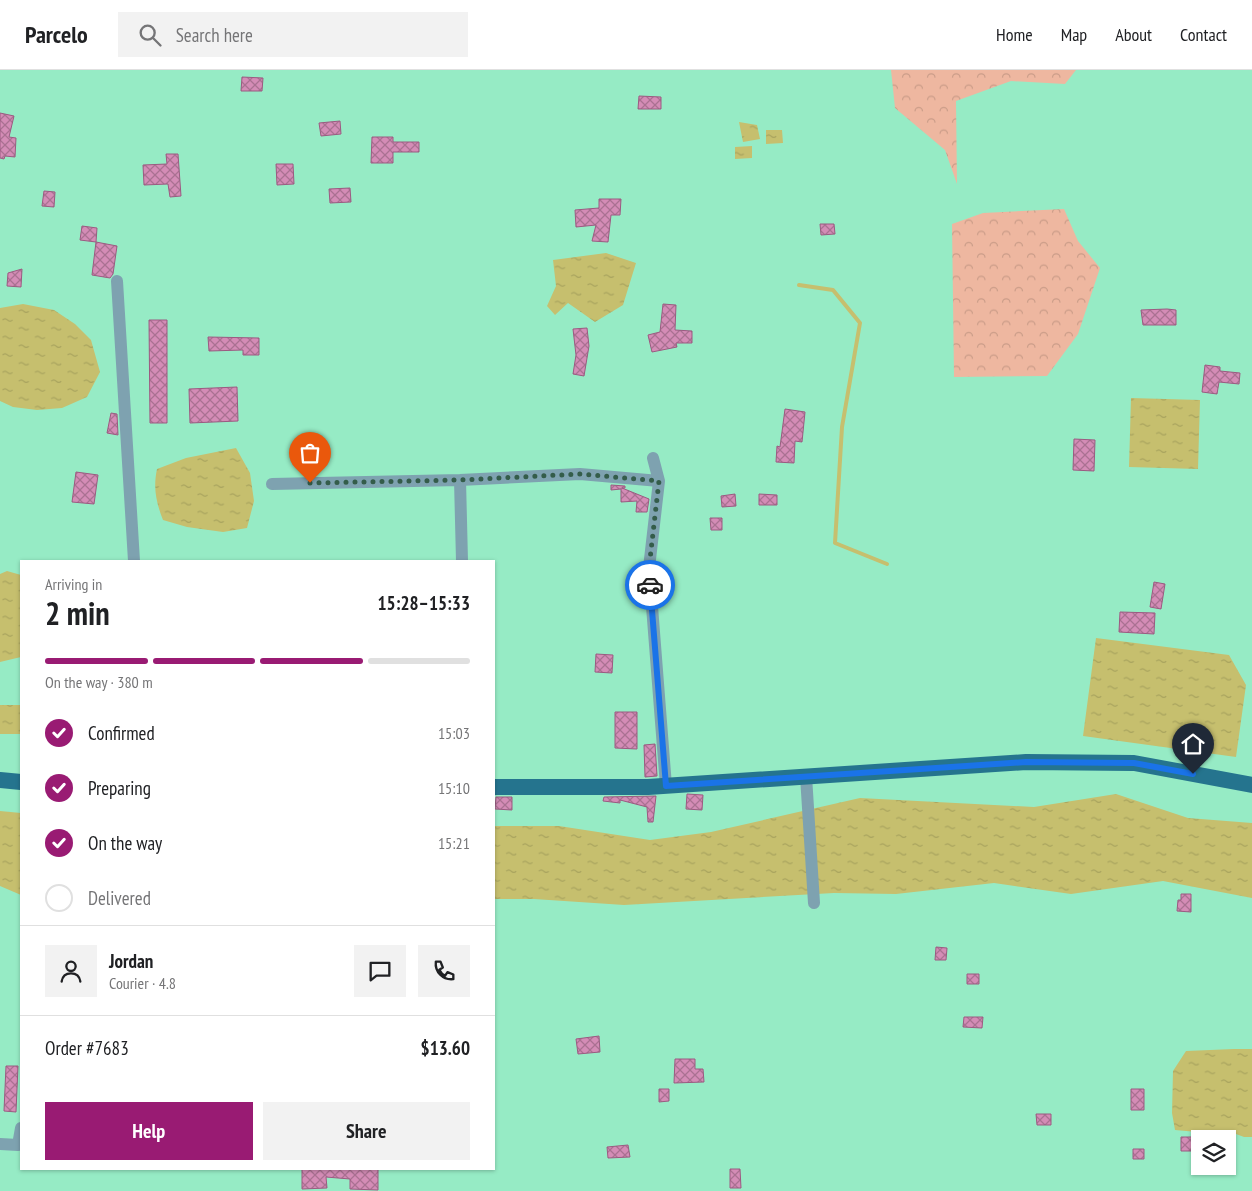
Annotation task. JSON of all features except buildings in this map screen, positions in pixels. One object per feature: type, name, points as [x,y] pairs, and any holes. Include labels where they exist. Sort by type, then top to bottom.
[{"type":"main road","points":[[495,787],[666,786],[1026,762],[1134,763],[1252,785]]},
{"type":"main road","points":[[0,780],[20,782]]},
{"type":"street","points":[[117,281],[134,560]]},
{"type":"street","points":[[653,458],[659,481],[649,568],[666,786]]},
{"type":"street","points":[[272,484],[460,480],[580,474],[659,481]]},
{"type":"street","points":[[460,480],[462,560]]},
{"type":"street","points":[[806,776],[814,903]]},
{"type":"street","points":[[0,1144],[18,1145],[20,1134]]},
{"type":"green space","points":[[891,70],[1076,70],[1065,84],[1011,81],[956,101],[957,184],[945,150],[895,108]]},
{"type":"green space","points":[[1064,209],[1078,241],[1100,268],[1078,334],[1047,376],[954,377],[952,224],[983,213]]},
{"type":"water","points":[[739,122],[757,125],[760,139],[743,142]]},
{"type":"water","points":[[766,130],[782,130],[783,143],[766,144]]},
{"type":"water","points":[[752,146],[752,158],[735,159],[735,147]]},
{"type":"water","points":[[606,253],[636,263],[623,305],[595,322],[568,303],[555,315],[547,306],[556,286],[553,260]]},
{"type":"water","points":[[23,304],[54,310],[75,324],[91,340],[100,372],[87,397],[62,408],[37,410],[13,407],[0,401],[0,308]]},
{"type":"water","points":[[1131,398],[1200,400],[1198,469],[1129,467]]},
{"type":"water","points":[[236,448],[250,473],[254,501],[247,528],[223,532],[187,527],[163,520],[156,495],[157,469],[186,458]]},
{"type":"water","points":[[7,571],[20,575],[20,657],[0,662],[0,574]]},
{"type":"water","points":[[1096,638],[1229,655],[1246,685],[1236,757],[1083,736]]},
{"type":"water","points":[[0,705],[20,705],[20,734],[0,734]]},
{"type":"water","points":[[1116,794],[1188,818],[1252,823],[1252,898],[1163,881],[1071,894],[994,883],[896,894],[834,893],[624,905],[534,899],[495,899],[495,826],[559,826],[650,840],[711,832],[860,798],[1034,807]]},
{"type":"water","points":[[0,811],[20,813],[20,895],[0,886]]},
{"type":"water","points":[[1252,1049],[1252,1137],[1236,1134],[1236,1130],[1175,1130],[1172,1113],[1173,1071],[1186,1051]]},
{"type":"waterway","points":[[799,285],[833,290],[860,323],[842,427],[835,543],[887,564]]},
{"type":"way so far","points":[[310,483],[460,480],[580,474],[659,481],[649,568],[650,585]]},
{"type":"route","points":[[650,585],[666,786],[1026,762],[1134,763],[1193,774]]}]
